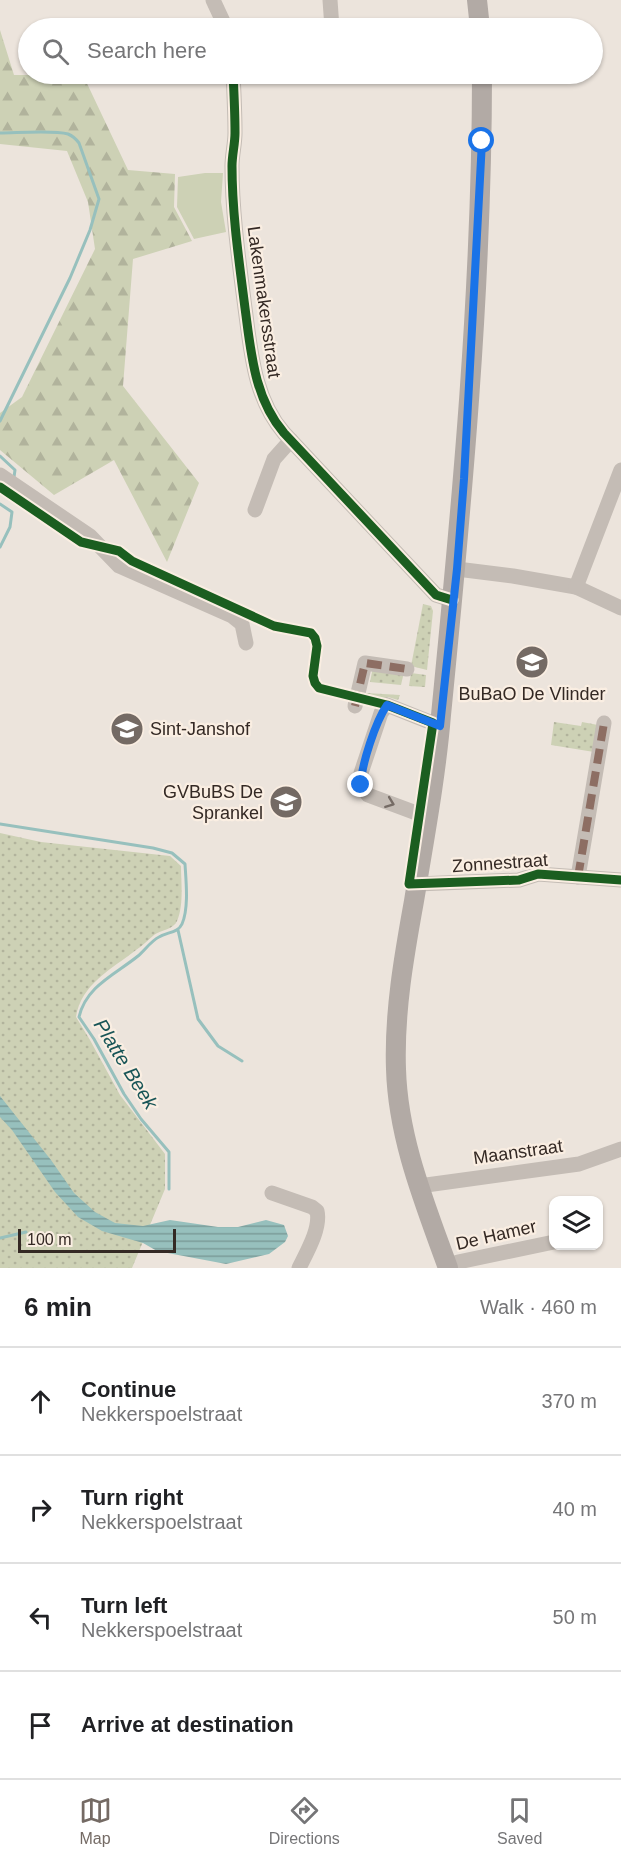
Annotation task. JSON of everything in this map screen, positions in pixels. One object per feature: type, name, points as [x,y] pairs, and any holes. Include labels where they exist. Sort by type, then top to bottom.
[{"type":"main road","points":[[477,0],[479,18]]},
{"type":"main road","points":[[448,1268],[419,1186],[401,1120],[396,1070],[398,1013],[405,954],[440,726],[457,569],[474,315],[482,141],[482,84]]},
{"type":"street","points":[[213,0],[221,18]]},
{"type":"street","points":[[330,0],[331,18]]},
{"type":"street","name":"Lakenmakersstraat","points":[[233,84],[235,136],[232,165],[237,248],[249,341],[258,387],[266,408],[291,440],[436,595],[452,600]]},
{"type":"street","points":[[255,510],[274,459],[291,440]]},
{"type":"street","points":[[576,587],[621,470]]},
{"type":"street","points":[[0,475],[90,536],[119,566],[232,616],[242,624],[246,644]]},
{"type":"street","points":[[457,569],[576,587],[621,608]]},
{"type":"street","points":[[355,706],[365,663],[407,669]]},
{"type":"street","points":[[427,817],[368,795],[361,785],[361,773],[381,713],[387,705],[440,726]]},
{"type":"street","points":[[578,877],[604,723]]},
{"type":"street","name":"Zonnestraat","points":[[417,884],[519,880],[538,874],[621,880]]},
{"type":"street","name":"Maanstraat","points":[[419,1186],[579,1164],[621,1149]]},
{"type":"street","points":[[272,1193],[312,1207],[317,1211],[319,1217],[315,1230],[299,1268]]},
{"type":"street","name":"De Hamer","points":[[448,1268],[458,1262],[549,1243]]},
{"type":"green space","points":[[0,30],[14,75],[18,75],[18,84],[87,84],[128,170],[175,174],[174,207],[192,241],[133,259],[123,386],[199,483],[167,562],[114,460],[54,495],[0,450],[0,413],[22,397],[95,249],[88,202],[67,151],[0,144]]},
{"type":"green space","points":[[223,173],[221,202],[226,232],[194,239],[177,207],[178,177]]},
{"type":"green space","points":[[423,604],[431,606],[433,611],[427,670],[411,666]]},
{"type":"green space","points":[[373,667],[404,672],[401,685],[370,682]]},
{"type":"green space","points":[[411,673],[426,675],[425,687],[409,686]]},
{"type":"green space","points":[[366,693],[400,695],[398,700],[388,697],[384,701],[365,697]]},
{"type":"green space","points":[[554,722],[581,726],[582,722],[598,725],[594,752],[551,745]]},
{"type":"green space","points":[[0,833],[41,842],[170,856],[181,866],[181,901],[175,924],[154,935],[99,978],[84,995],[76,1017],[120,1095],[165,1154],[165,1189],[132,1268],[0,1268]]},
{"type":"water","points":[[0,1096],[74,1193],[95,1212],[115,1223],[143,1226],[170,1220],[218,1227],[238,1227],[266,1220],[284,1225],[288,1236],[285,1242],[269,1254],[226,1264],[157,1251],[143,1243],[102,1231],[78,1217],[55,1192],[12,1130],[0,1117]]},
{"type":"waterway","points":[[0,133],[54,132],[73,137],[79,143],[99,199],[90,230],[70,278],[0,421]]},
{"type":"waterway","points":[[0,456],[15,470],[14,477]]},
{"type":"waterway","name":"Platte Beek","points":[[0,504],[12,512],[10,527],[0,547]]},
{"type":"waterway","name":"Platte Beek","points":[[0,824],[153,848],[172,853],[185,864],[186,902],[180,927],[156,939],[95,989],[88,997],[79,1017],[94,1039],[124,1094],[141,1119],[169,1152],[169,1189]]},
{"type":"waterway","points":[[178,930],[198,1019],[218,1046],[242,1061]]},
{"type":"waterway","points":[[0,1238],[26,1232]]},
{"type":"marked path","points":[[355,706],[365,663],[407,669]]},
{"type":"marked path","points":[[578,877],[604,723]]},
{"type":"cycle path","points":[[233,84],[235,133],[232,184],[236,237],[252,358],[266,405],[284,433],[436,595],[452,600]]},
{"type":"cycle path","points":[[0,487],[81,542],[119,551],[132,561],[274,626],[311,633],[317,646],[313,676],[319,688],[387,705],[433,723],[409,884],[519,880],[538,874],[621,880]]},
{"type":"place","name":"BuBaO De Vlinder","points":[[532,662]]},
{"type":"place","name":"Sint-Janshof","points":[[127,729]]},
{"type":"place","name":"GVBuBS De Sprankel","points":[[286,802]]},
{"type":"route","points":[[361,785],[361,773],[381,713],[387,705],[440,726],[464,479],[482,141]]}]
